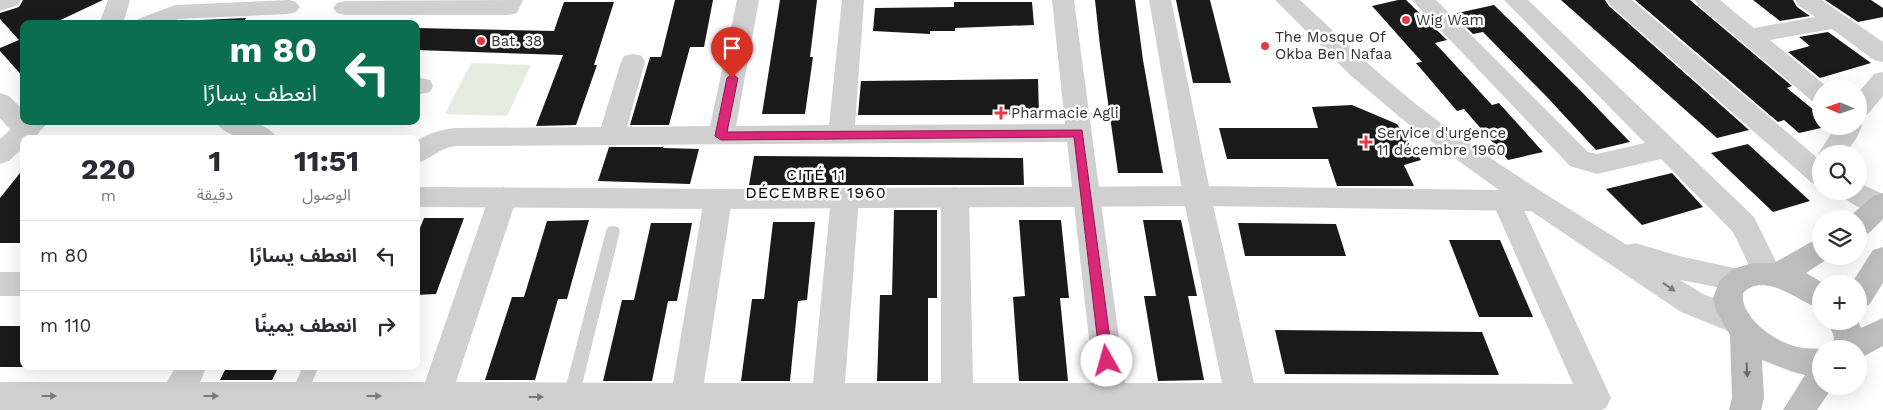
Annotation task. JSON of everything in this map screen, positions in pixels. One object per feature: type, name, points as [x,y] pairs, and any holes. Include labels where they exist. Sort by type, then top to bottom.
[{"type":"main road","points":[[1867,217],[1882,204]]},
{"type":"main road","points":[[1772,275],[1812,255]]},
{"type":"main road","points":[[1867,289],[1883,258]]},
{"type":"main road","points":[[1812,291],[1791,280],[1772,275],[1751,274],[1738,279],[1731,287],[1728,297],[1731,310],[1742,326],[1760,344],[1798,361],[1812,362]]},
{"type":"main road","points":[[1742,326],[1748,398],[1745,410]]},
{"type":"main road","points":[[1866,340],[1883,331]]},
{"type":"main road","points":[[1800,410],[1812,392]]},
{"type":"street","points":[[0,4],[10,0]]},
{"type":"street","points":[[113,20],[119,0]]},
{"type":"street","points":[[345,8],[509,8],[512,0]]},
{"type":"street","points":[[721,136],[748,0]]},
{"type":"street","points":[[841,135],[853,0]]},
{"type":"street","points":[[1063,0],[1111,397]]},
{"type":"street","points":[[1160,0],[1197,196],[1242,404]]},
{"type":"street","points":[[1286,0],[1358,68],[1423,123],[1468,156],[1692,303],[1742,326]]},
{"type":"street","points":[[1423,0],[1579,159],[1597,164],[1667,148]]},
{"type":"street","points":[[1515,0],[1744,225],[1772,275]]},
{"type":"street","points":[[1618,0],[1812,159]]},
{"type":"street","points":[[1706,0],[1812,87]]},
{"type":"street","points":[[1806,0],[1883,54]]},
{"type":"street","points":[[156,20],[175,12],[288,7]]},
{"type":"street","points":[[1751,36],[1835,21]]},
{"type":"street","points":[[611,136],[633,62]]},
{"type":"street","points":[[1868,98],[1883,80]]},
{"type":"street","points":[[0,102],[20,117]]},
{"type":"street","points":[[236,125],[257,135]]},
{"type":"street","points":[[22,135],[32,126]]},
{"type":"street","points":[[420,152],[440,139],[455,137],[1079,133]]},
{"type":"street","points":[[0,154],[20,136]]},
{"type":"street","points":[[420,197],[845,198],[1197,196],[1505,199],[1536,201]]},
{"type":"street","points":[[436,396],[503,197]]},
{"type":"street","points":[[955,197],[957,397]]},
{"type":"street","points":[[685,403],[718,198]]},
{"type":"street","points":[[828,397],[845,198]]},
{"type":"street","points":[[1867,198],[1882,204]]},
{"type":"street","points":[[0,396],[172,403],[298,396],[436,396],[571,397],[685,403],[828,397],[1111,397],[1242,404],[1598,404],[1505,199]]},
{"type":"street","points":[[1599,241],[1671,265],[1738,279]]},
{"type":"street","points":[[0,284],[20,284]]},
{"type":"street","points":[[172,403],[190,370]]},
{"type":"lane","points":[[571,397],[613,231]]},
{"type":"lane","points":[[298,396],[310,370]]},
{"type":"shaded area","points":[[471,63],[531,65],[507,116],[445,114]]},
{"type":"building","points":[[23,0],[103,0],[60,20],[20,20],[20,74],[0,51],[0,48],[19,40],[0,19],[0,13],[19,7]]},
{"type":"building","points":[[675,0],[713,0],[704,47],[690,47],[669,125],[630,125],[650,57],[661,57]]},
{"type":"building","points":[[780,0],[817,0],[810,57],[813,57],[805,114],[762,114]]},
{"type":"building","points":[[1095,0],[1135,0],[1143,60],[1163,173],[1118,173]]},
{"type":"building","points":[[1176,0],[1210,0],[1231,83],[1193,83]]},
{"type":"building","points":[[1406,0],[1447,40],[1435,43],[1492,105],[1499,103],[1543,152],[1508,160],[1464,109],[1457,111],[1416,63],[1422,62],[1372,6]]},
{"type":"building","points":[[1561,0],[1605,0],[1609,6],[1749,130],[1717,138]]},
{"type":"building","points":[[1635,0],[1690,0],[1792,86],[1787,88],[1812,109],[1812,130],[1799,133],[1784,120],[1778,122]]},
{"type":"building","points":[[1753,0],[1793,0],[1797,7],[1810,16],[1780,21]]},
{"type":"building","points":[[1825,0],[1871,0],[1883,8],[1883,17],[1858,22]]},
{"type":"building","points":[[564,2],[614,2],[594,65],[597,65],[576,125],[536,126],[563,55],[420,50],[420,28],[554,31]]},
{"type":"building","points":[[954,2],[1032,2],[1034,25],[955,28],[955,31],[930,31],[930,34],[873,31],[875,8],[954,7]]},
{"type":"building","points":[[1494,5],[1630,142],[1596,150],[1483,32],[1473,34],[1453,14]]},
{"type":"building","points":[[246,18],[245,20],[201,20]]},
{"type":"building","points":[[1828,32],[1871,63],[1820,78],[1788,52],[1810,46],[1799,37]]},
{"type":"building","points":[[1038,79],[1039,115],[858,115],[861,81]]},
{"type":"building","name":"Service d'urgence 11 décembre 1960","points":[[1352,105],[1397,124],[1421,160],[1404,165],[1414,186],[1337,186],[1328,159],[1227,159],[1219,128],[1318,128],[1312,107]]},
{"type":"building","points":[[1748,144],[1810,201],[1773,212],[1711,153]]},
{"type":"building","points":[[609,147],[699,149],[690,184],[598,181]]},
{"type":"building","points":[[754,156],[1023,158],[1024,185],[749,185]]},
{"type":"building","points":[[20,173],[20,243],[0,243],[0,198]]},
{"type":"building","points":[[1672,173],[1703,207],[1642,225],[1606,189]]},
{"type":"building","points":[[894,210],[937,210],[937,298],[928,298],[928,381],[877,381],[880,295],[892,295]]},
{"type":"building","points":[[424,218],[464,218],[436,294],[420,295],[420,228]]},
{"type":"building","points":[[589,220],[567,299],[558,299],[535,380],[485,380],[512,297],[524,297],[547,221]]},
{"type":"building","points":[[1019,220],[1061,220],[1069,298],[1060,298],[1068,381],[1019,381],[1013,297],[1025,296]]},
{"type":"building","points":[[1143,220],[1181,220],[1197,296],[1188,296],[1204,380],[1158,381],[1144,296],[1156,296]]},
{"type":"building","points":[[773,222],[815,222],[807,300],[798,301],[790,381],[741,381],[752,299],[764,299]]},
{"type":"building","points":[[651,223],[692,223],[677,301],[668,301],[652,381],[603,381],[622,300],[634,300]]},
{"type":"building","points":[[1238,223],[1336,224],[1346,256],[1245,256]]},
{"type":"building","points":[[1449,240],[1500,240],[1533,317],[1479,317]]},
{"type":"building","points":[[0,326],[20,326],[20,367],[0,367]]},
{"type":"building","points":[[1275,330],[1482,332],[1499,375],[1285,374]]},
{"type":"building","points":[[225,370],[277,370],[272,380],[220,380]]},
{"type":"place","name":"Wig Wam","points":[[1406,20]]},
{"type":"place","name":"Bat. 38","points":[[481,41]]},
{"type":"place","name":"The Mosque Of Okba Ben Nafaa","points":[[1265,46]]},
{"type":"place","name":"Pharmacie Agli","points":[[1001,113]]},
{"type":"place","name":"Service d'urgence 11 décembre 1960","points":[[1366,142]]},
{"type":"district","name":"CITÉ 11 DÉCEMBRE 1960","points":[[816,183]]},
{"type":"route","points":[[732,78],[721,136],[1079,133],[1107,361]]}]
